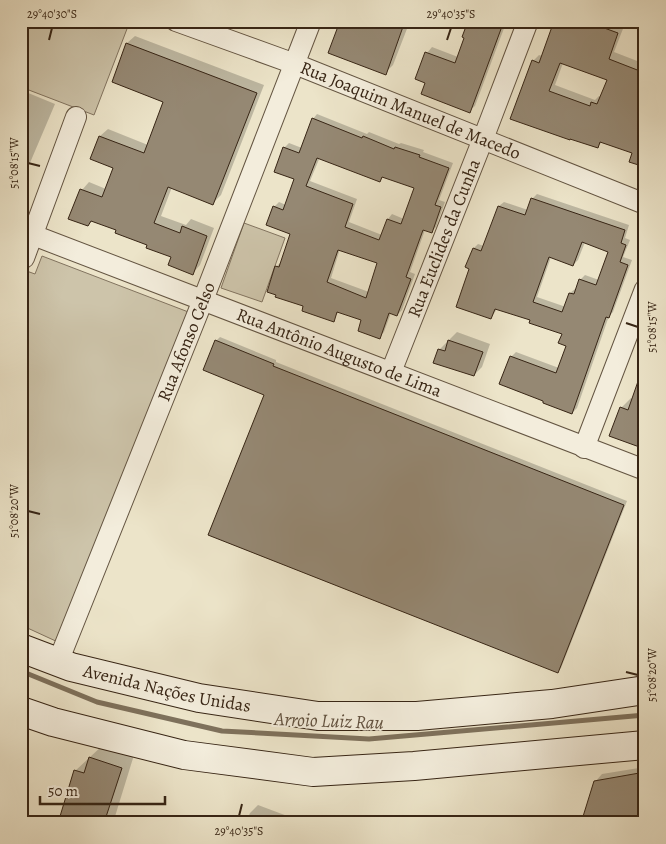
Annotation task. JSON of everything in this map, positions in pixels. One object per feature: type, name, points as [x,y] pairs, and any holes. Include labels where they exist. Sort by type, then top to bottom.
[{"type":"main road","name":"Avenida Nações Unidas","points":[[21,648],[72,667],[199,698],[318,716],[417,716],[552,704],[645,690]]},
{"type":"main road","points":[[21,711],[54,722],[184,755],[313,772],[414,766],[645,745]]},
{"type":"street","name":"Rua Joaquim Manuel de Macedo","points":[[176,21],[295,64],[645,204]]},
{"type":"street","name":"Rua Afonso Celso","points":[[58,662],[203,300],[311,21]]},
{"type":"street","name":"Rua Euclides da Cunha","points":[[391,372],[528,21]]},
{"type":"street","points":[[24,258],[76,117]]},
{"type":"street","name":"Rua Antônio Augusto de Lima","points":[[33,235],[645,470]]},
{"type":"street","points":[[584,448],[645,289]]},
{"type":"shaded area","points":[[21,21],[130,21],[94,115],[21,87]]},
{"type":"shaded area","points":[[244,223],[285,238],[262,302],[221,288]]},
{"type":"shaded area","points":[[42,256],[191,313],[60,643],[21,625],[21,269],[35,274]]},
{"type":"building","points":[[340,21],[405,21],[386,75],[328,53]]},
{"type":"building","points":[[468,21],[500,21],[498,27],[501,29],[470,113],[421,94],[425,83],[415,79],[425,52],[455,63]]},
{"type":"building","points":[[554,21],[585,21],[618,33],[609,59],[645,73],[645,167],[629,162],[632,153],[600,142],[598,148],[510,119],[532,60],[539,63]],"holes":[[[560,63],[607,80],[597,104],[591,102],[590,106],[549,91]]]},
{"type":"building","points":[[126,43],[257,93],[213,205],[168,187],[154,223],[180,233],[182,226],[207,236],[193,275],[168,265],[171,257],[146,248],[147,245],[115,233],[116,230],[91,221],[88,226],[68,219],[80,189],[102,197],[113,168],[90,159],[99,136],[144,153],[163,102],[112,82]]},
{"type":"building","points":[[312,118],[394,149],[395,147],[420,155],[419,157],[449,168],[435,205],[441,207],[432,233],[423,230],[406,277],[411,279],[397,316],[389,313],[380,339],[358,331],[361,320],[337,312],[334,322],[302,311],[303,306],[275,297],[276,295],[267,292],[275,266],[279,267],[290,234],[266,225],[273,206],[283,210],[294,179],[274,172],[283,147],[299,153]],"holes":[[[317,158],[380,182],[382,177],[414,188],[401,224],[387,219],[379,240],[345,227],[353,204],[306,186]],[[338,250],[377,263],[366,298],[327,282]]]},
{"type":"building","points":[[531,198],[625,230],[621,243],[626,245],[620,262],[628,265],[609,318],[606,317],[572,414],[499,384],[510,356],[556,373],[566,346],[558,343],[562,334],[529,323],[530,320],[495,309],[491,319],[456,307],[469,269],[465,267],[473,248],[481,251],[498,206],[525,215]],"holes":[[[582,242],[608,252],[596,285],[579,279],[574,294],[569,293],[562,312],[533,302],[549,257],[573,266]]]},
{"type":"building","points":[[215,340],[274,364],[273,366],[624,505],[558,673],[208,535],[264,395],[203,370]]},
{"type":"building","points":[[448,340],[483,352],[474,376],[433,363],[438,349],[445,351]]},
{"type":"building","points":[[643,367],[645,367],[645,449],[609,436],[620,407],[628,410]]},
{"type":"building","points":[[89,757],[122,768],[104,823],[58,823],[74,770],[84,773]]},
{"type":"building","points":[[645,772],[645,801],[638,823],[581,823],[594,781]]},
{"type":"waterway","name":"Arroio Luiz Rau","points":[[21,671],[97,702],[222,731],[369,739],[645,715]]}]
